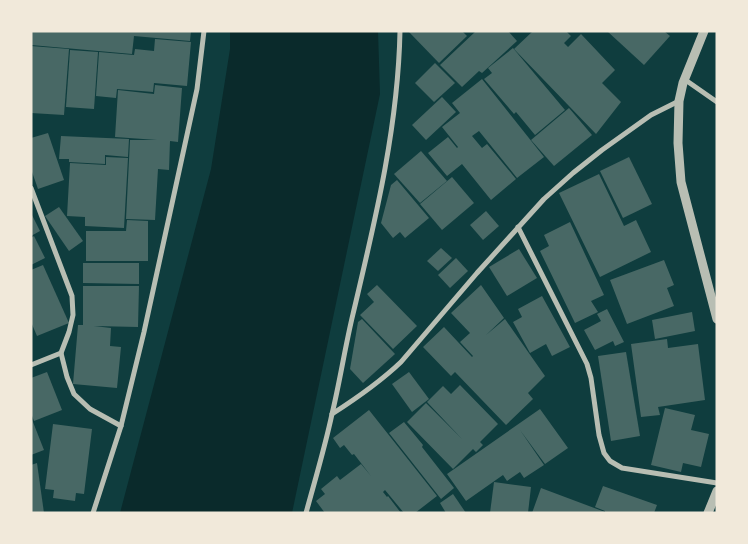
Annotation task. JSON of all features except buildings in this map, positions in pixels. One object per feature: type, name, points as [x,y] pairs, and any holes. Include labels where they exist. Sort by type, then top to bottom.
[{"type":"street","points":[[93,513],[121,426],[144,332],[197,89],[204,31]]},
{"type":"street","points":[[306,513],[332,414],[346,342],[382,187],[393,123],[400,54],[400,31]]},
{"type":"street","points":[[704,31],[684,79],[679,101],[678,143],[681,182],[717,319]]},
{"type":"street","points":[[684,79],[717,102]]},
{"type":"street","points":[[332,414],[372,388],[401,362],[477,273],[544,199],[602,150],[651,115],[679,101]]},
{"type":"street","points":[[31,188],[72,296],[73,315],[61,353],[67,377],[74,394],[90,409],[121,426]]},
{"type":"street","points":[[518,228],[588,364],[599,435],[604,453],[610,461],[622,468],[717,483]]},
{"type":"street","points":[[31,365],[61,353]]},
{"type":"street","points":[[708,513],[717,491]]},
{"type":"water","points":[[230,31],[378,31],[380,94],[292,513],[120,513],[211,169],[230,49]]}]
